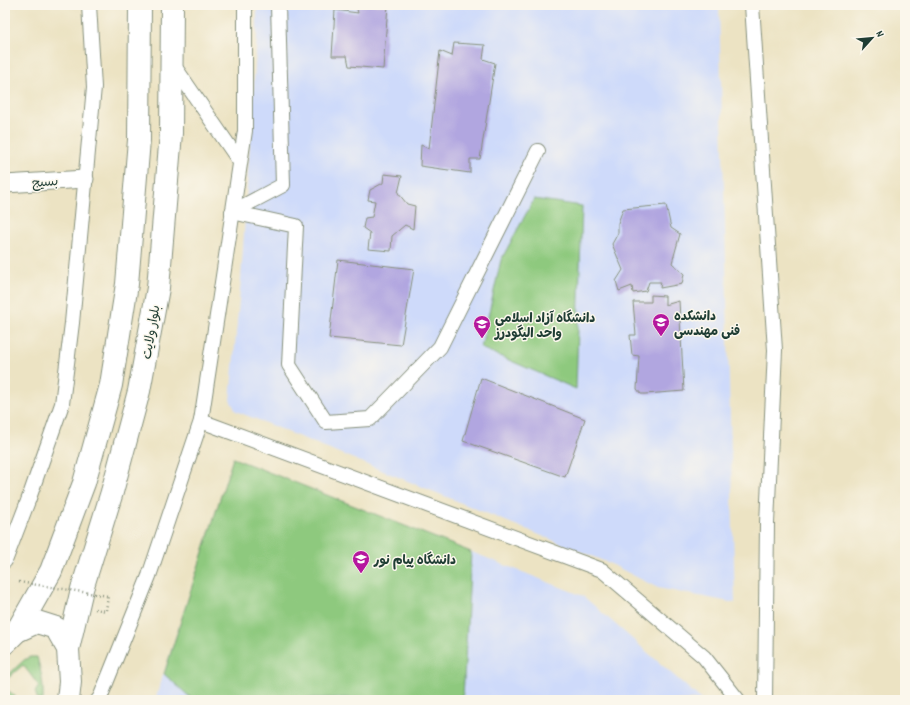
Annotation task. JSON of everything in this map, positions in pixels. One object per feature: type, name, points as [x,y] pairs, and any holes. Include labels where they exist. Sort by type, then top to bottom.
[{"type":"main road","points":[[11,637],[51,571],[84,483],[110,385],[126,284],[139,140],[140,5]]},
{"type":"main road","name":"بلوار ولایت","points":[[68,649],[82,589],[112,492],[139,391],[158,288],[171,133],[172,5]]},
{"type":"main road","points":[[11,637],[38,622],[56,628],[68,649],[70,682],[68,700]]},
{"type":"street","points":[[5,561],[62,404],[72,323],[94,87],[89,5]]},
{"type":"street","points":[[98,700],[149,576],[201,421],[245,131],[245,5]]},
{"type":"street","points":[[232,212],[283,185],[278,5]]},
{"type":"street","points":[[752,5],[776,350],[767,523],[765,700]]},
{"type":"street","points":[[171,62],[240,162]]},
{"type":"street","points":[[232,212],[296,226],[289,364],[326,422],[370,419],[440,347],[538,151]]},
{"type":"street","name":"بسیج","points":[[5,184],[85,179]]},
{"type":"street","points":[[201,421],[602,570],[704,657],[738,700]]},
{"type":"path","points":[[19,582],[108,596],[106,611]]},
{"type":"shaded area","name":"دانشگاه آزاد اسلامی واحد الیگودرز","points":[[257,5],[719,5],[735,603],[658,588],[611,564],[236,411],[230,400],[241,279],[257,36]]},
{"type":"shaded area","name":"دانشگاه پیام نور","points":[[233,458],[583,596],[702,700],[155,700]]},
{"type":"green space","points":[[534,199],[582,206],[576,389],[481,348],[501,260]]},
{"type":"green space","name":"دانشگاه پیام نور","points":[[233,458],[471,552],[463,698],[191,698],[164,674]]},
{"type":"green space","points":[[30,657],[37,657],[42,678],[43,700],[38,700],[35,692],[39,686],[23,665],[7,679],[5,678],[24,660]]},
{"type":"green space","points":[[5,688],[15,696],[14,700],[5,700]]},
{"type":"building","points":[[356,5],[388,5],[383,69],[349,66],[347,56],[332,56],[335,10],[358,13]]},
{"type":"building","points":[[454,43],[485,45],[483,59],[495,63],[480,159],[470,159],[470,173],[420,166],[421,145],[429,149],[440,51],[452,56]]},
{"type":"building","points":[[384,174],[402,176],[398,193],[407,204],[415,206],[413,229],[405,225],[392,236],[391,251],[368,249],[370,233],[363,228],[365,218],[372,217],[375,201],[368,200],[370,190],[383,183]]},
{"type":"building","points":[[666,205],[671,228],[680,234],[672,263],[684,274],[682,284],[660,288],[661,282],[649,282],[646,291],[633,293],[632,286],[619,291],[616,281],[623,270],[612,244],[618,233],[618,223],[623,209]]},
{"type":"building","points":[[338,260],[414,269],[401,345],[329,338]]},
{"type":"building","points":[[651,295],[665,296],[665,305],[679,301],[684,391],[641,394],[637,389],[639,356],[632,355],[630,335],[636,335],[633,302],[651,302]]},
{"type":"building","points":[[481,378],[585,419],[565,477],[463,441]]},
{"type":"place","name":"دانشکده فنی مهندسی","points":[[661,337]]},
{"type":"place","name":"دانشگاه آزاد اسلامی واحد الیگودرز","points":[[482,339]]},
{"type":"place","name":"دانشگاه پیام نور","points":[[361,574]]}]
